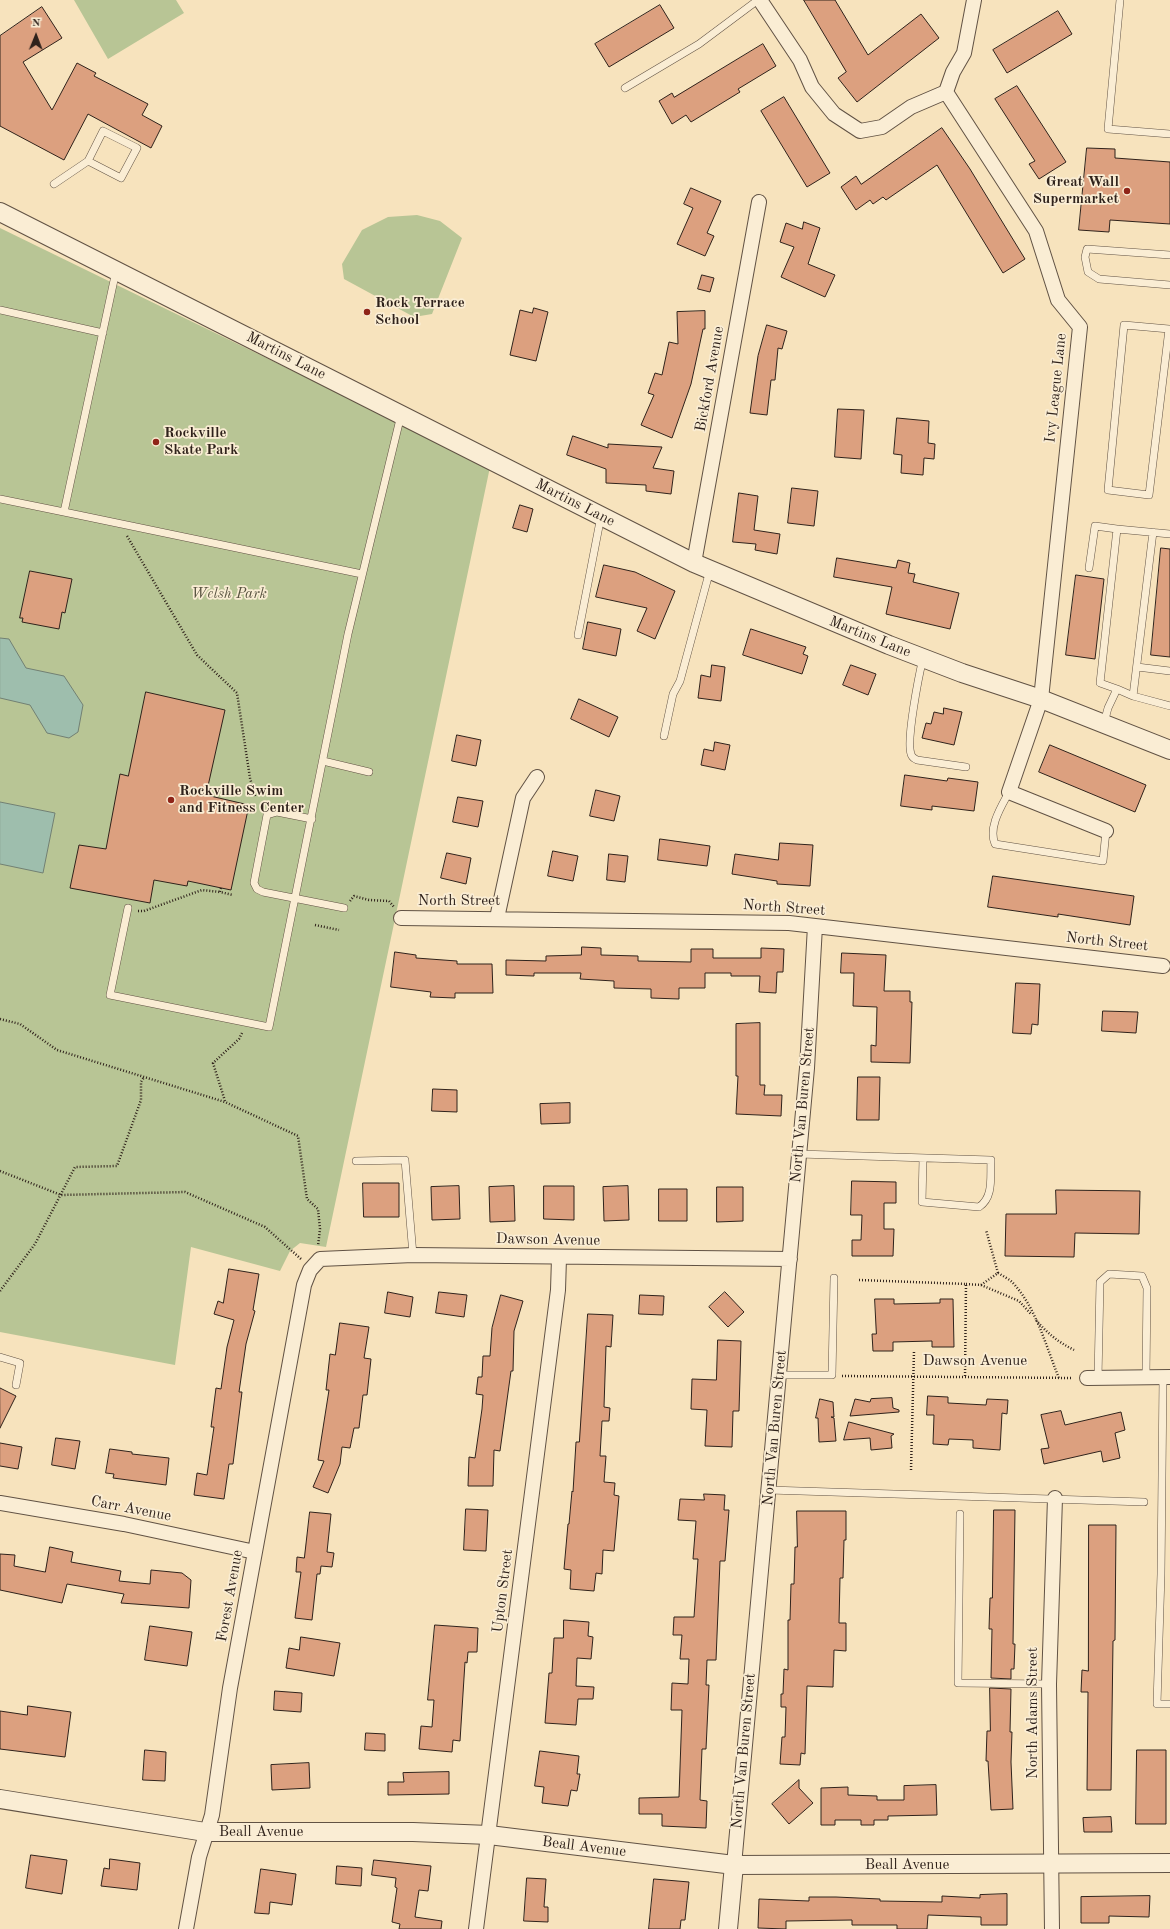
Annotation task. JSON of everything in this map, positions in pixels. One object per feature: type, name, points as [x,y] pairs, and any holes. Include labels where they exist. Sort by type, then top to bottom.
[{"type":"street","points":[[759,0],[800,60],[812,87],[834,114],[860,131],[882,127],[911,107],[946,92],[953,72],[964,53],[974,0]]},
{"type":"street","name":"Ivy League Lane","points":[[946,92],[1036,231],[1058,300],[1080,327],[1041,699],[1009,792]]},
{"type":"street","name":"Bickford Avenue","points":[[702,566],[759,202]]},
{"type":"street","name":"Martins Lane","points":[[0,212],[702,566],[923,658],[1041,699],[1170,750]]},
{"type":"street","points":[[497,918],[523,798],[537,777]]},
{"type":"street","points":[[1009,792],[1106,831]]},
{"type":"street","name":"North Street","points":[[401,918],[497,918],[789,923],[1163,966]]},
{"type":"street","name":"North Van Buren Street","points":[[728,1929],[810,1038],[815,926]]},
{"type":"street","name":"Dawson Avenue","points":[[320,1259],[413,1255],[559,1258],[790,1259]]},
{"type":"street","name":"Upton Street","points":[[476,1929],[558,1290],[559,1258]]},
{"type":"street","points":[[310,1270],[320,1259]]},
{"type":"street","name":"Forest Avenue","points":[[186,1929],[199,1857],[212,1815],[230,1688],[304,1285],[310,1270]]},
{"type":"street","points":[[1093,1378],[1146,1376],[1167,1377]]},
{"type":"street","name":"North Adams Street","points":[[1052,1929],[1050,1864],[1049,1684],[1054,1498]]},
{"type":"street","name":"Carr Avenue","points":[[0,1503],[124,1524],[255,1552]]},
{"type":"street","name":"Beall Avenue","points":[[0,1799],[206,1832],[413,1832],[489,1835],[734,1865],[1170,1863]]},
{"type":"lane","points":[[625,88],[699,44],[759,0]]},
{"type":"lane","points":[[1120,0],[1108,129],[1170,134]]},
{"type":"lane","points":[[54,184],[88,161],[103,131],[137,148],[121,178],[88,161]]},
{"type":"lane","points":[[1170,255],[1087,249],[1085,257],[1088,272],[1099,279],[1170,285]]},
{"type":"lane","points":[[64,512],[116,270]]},
{"type":"lane","points":[[0,310],[103,333]]},
{"type":"lane","points":[[1124,325],[1169,329],[1149,495],[1108,490],[1124,325]]},
{"type":"lane","points":[[128,909],[110,995],[269,1027],[296,899],[348,634],[401,414]]},
{"type":"lane","points":[[0,499],[362,574]]},
{"type":"lane","points":[[578,635],[601,516]]},
{"type":"lane","points":[[1089,568],[1095,526],[1170,534]]},
{"type":"lane","points":[[1118,529],[1100,683],[1133,696],[1170,706]]},
{"type":"lane","points":[[1133,696],[1153,532]]},
{"type":"lane","points":[[664,736],[673,694],[680,681],[702,566]]},
{"type":"lane","points":[[923,658],[913,716],[909,746],[910,754],[918,760],[966,766]]},
{"type":"lane","points":[[1137,667],[1170,670]]},
{"type":"lane","points":[[1104,723],[1108,708],[1117,689]]},
{"type":"lane","points":[[323,761],[369,772]]},
{"type":"lane","points":[[1009,792],[998,812],[992,836],[995,844],[1103,861],[1106,831]]},
{"type":"lane","points":[[312,819],[277,812],[267,815],[256,866],[254,883],[257,889],[263,892],[344,908]]},
{"type":"lane","points":[[799,1154],[991,1160],[990,1196],[985,1203],[978,1207],[922,1202],[923,1158]]},
{"type":"lane","points":[[356,1161],[405,1160],[413,1255]]},
{"type":"lane","points":[[1093,1378],[1100,1282],[1109,1274],[1142,1276],[1147,1288],[1146,1376]]},
{"type":"lane","points":[[780,1374],[832,1376],[834,1278]]},
{"type":"lane","points":[[0,1357],[20,1363],[16,1385]]},
{"type":"lane","points":[[1167,1377],[1157,1704],[1170,1704]]},
{"type":"lane","points":[[769,1490],[1144,1502]]},
{"type":"lane","points":[[960,1514],[958,1683],[1049,1684]]},
{"type":"path","points":[[119,524],[197,655],[237,693],[250,778],[255,796]]},
{"type":"path","points":[[220,892],[221,888]]},
{"type":"path","points":[[128,909],[144,911],[202,890],[233,895]]},
{"type":"path","points":[[344,908],[354,896],[369,900],[389,901],[401,918]]},
{"type":"path","points":[[315,925],[339,930]]},
{"type":"path","points":[[0,1019],[20,1024],[57,1050],[226,1102],[298,1136],[307,1199],[318,1210],[320,1259]]},
{"type":"path","points":[[226,1102],[213,1063],[239,1039],[242,1032]]},
{"type":"path","points":[[0,1291],[35,1244],[75,1167],[117,1166],[141,1100],[141,1082],[144,1077]]},
{"type":"path","points":[[0,1171],[61,1195],[185,1192],[265,1227],[290,1251],[298,1256],[310,1270]]},
{"type":"path","points":[[986,1230],[998,1273],[1012,1282],[1022,1294],[1034,1318],[1059,1378]]},
{"type":"path","points":[[981,1285],[998,1273]]},
{"type":"path","points":[[859,1280],[981,1285],[1019,1301],[1046,1332],[1061,1344],[1074,1350]]},
{"type":"path","points":[[965,1378],[966,1284]]},
{"type":"path","points":[[911,1470],[914,1350]]},
{"type":"path","name":"Dawson Avenue","points":[[832,1376],[1093,1378]]},
{"type":"green space","points":[[74,0],[176,0],[184,13],[108,59]]},
{"type":"green space","points":[[417,215],[440,221],[462,238],[432,314],[414,317],[344,279],[342,264],[362,230],[388,217]]},
{"type":"green space","name":"Welsh Park","points":[[0,228],[490,467],[326,1247],[300,1243],[290,1251],[280,1271],[191,1247],[175,1365],[0,1332]]},
{"type":"shaded area","points":[[0,638],[9,639],[26,668],[64,676],[83,705],[78,732],[69,738],[47,733],[30,705],[0,698]]},
{"type":"shaded area","points":[[0,802],[55,813],[43,873],[0,864]]},
{"type":"building","points":[[804,0],[835,0],[868,55],[921,14],[939,38],[857,102],[838,78],[846,72]]},
{"type":"building","points":[[660,5],[674,28],[609,67],[595,44]]},
{"type":"building","points":[[42,7],[62,38],[23,62],[52,110],[77,63],[96,73],[94,76],[148,104],[142,115],[162,126],[151,148],[88,114],[64,160],[0,126],[0,36]]},
{"type":"building","points":[[1058,11],[1072,34],[1007,73],[993,50]]},
{"type":"building","points":[[763,44],[776,66],[738,89],[740,92],[691,122],[686,115],[672,124],[659,101],[672,93],[674,97]]},
{"type":"building","points":[[1017,86],[1066,162],[1039,179],[1029,164],[1035,161],[995,99]]},
{"type":"building","points":[[784,97],[830,173],[807,187],[761,111]]},
{"type":"building","points":[[942,128],[970,169],[1025,259],[1003,273],[937,165],[886,200],[883,197],[873,204],[870,200],[856,210],[841,187],[856,176],[861,184]]},
{"type":"building","name":"Great Wall Supermarket","points":[[1087,148],[1115,149],[1115,158],[1170,162],[1170,224],[1110,220],[1109,232],[1079,230]]},
{"type":"building","points":[[691,188],[721,201],[707,233],[714,236],[705,256],[677,244],[693,208],[684,204]]},
{"type":"building","points":[[804,222],[820,228],[808,264],[835,275],[825,297],[781,277],[794,247],[780,242],[786,223],[802,229]]},
{"type":"building","points":[[702,275],[714,278],[710,292],[698,289]]},
{"type":"building","points":[[534,308],[548,312],[536,361],[510,355],[520,310],[532,313]]},
{"type":"building","points":[[705,311],[705,329],[703,329],[691,384],[672,438],[641,425],[654,395],[648,393],[655,373],[662,375],[669,342],[678,344],[677,312]]},
{"type":"building","points":[[767,325],[787,331],[782,349],[778,348],[775,380],[771,380],[767,415],[750,413],[758,356]]},
{"type":"building","points":[[838,409],[864,410],[861,459],[835,457]]},
{"type":"building","points":[[897,418],[929,421],[928,443],[935,444],[934,459],[924,458],[923,475],[901,473],[902,455],[894,454]]},
{"type":"building","points":[[573,436],[608,448],[608,444],[662,447],[653,468],[674,471],[671,494],[646,491],[646,485],[606,483],[606,469],[567,455]]},
{"type":"building","points":[[792,488],[818,491],[814,526],[788,523]]},
{"type":"building","points":[[739,493],[758,496],[754,530],[780,534],[777,554],[755,550],[756,544],[733,542]]},
{"type":"building","points":[[520,505],[533,509],[527,532],[513,528]]},
{"type":"building","points":[[1161,548],[1170,549],[1170,657],[1151,655]]},
{"type":"building","points":[[837,558],[896,568],[898,560],[910,563],[908,573],[915,574],[913,582],[959,593],[950,629],[886,614],[892,587],[834,577]]},
{"type":"building","points":[[604,565],[635,572],[675,591],[655,639],[637,631],[647,608],[596,597]]},
{"type":"building","points":[[30,571],[72,579],[65,613],[62,612],[59,629],[22,622],[23,618],[20,618]]},
{"type":"building","points":[[1076,575],[1104,579],[1095,659],[1066,655]]},
{"type":"building","points":[[588,622],[621,629],[616,656],[583,649]]},
{"type":"building","points":[[751,629],[806,647],[803,654],[808,656],[802,674],[743,655]]},
{"type":"building","points":[[712,665],[725,667],[721,701],[698,698],[701,675],[710,677]]},
{"type":"building","points":[[851,665],[876,674],[868,695],[843,685]]},
{"type":"building","name":"Rockville Swim and Fitness Center","points":[[146,692],[225,710],[206,795],[249,805],[231,890],[188,881],[187,886],[154,880],[150,903],[70,888],[79,845],[106,849],[120,774],[128,776]]},
{"type":"building","points":[[579,699],[618,717],[609,737],[571,719]]},
{"type":"building","points":[[944,708],[962,712],[954,745],[922,738],[926,723],[931,724],[934,712],[943,714]]},
{"type":"building","points":[[457,735],[481,740],[476,766],[452,761]]},
{"type":"building","points":[[715,742],[730,745],[725,770],[701,765],[704,749],[713,751]]},
{"type":"building","points":[[1050,745],[1146,785],[1135,812],[1039,772]]},
{"type":"building","points":[[905,775],[947,781],[948,778],[978,782],[974,811],[932,806],[932,810],[901,806]]},
{"type":"building","points":[[596,790],[620,796],[614,821],[590,816]]},
{"type":"building","points":[[458,797],[483,801],[478,827],[453,822]]},
{"type":"building","points":[[660,839],[710,846],[707,866],[658,860]]},
{"type":"building","points":[[780,843],[813,845],[810,886],[777,884],[777,881],[732,874],[735,854],[778,860]]},
{"type":"building","points":[[553,851],[578,856],[573,881],[548,876]]},
{"type":"building","points":[[447,853],[471,858],[466,884],[441,878]]},
{"type":"building","points":[[609,854],[628,856],[625,882],[607,880]]},
{"type":"building","points":[[993,876],[1134,896],[1130,925],[1058,914],[1058,917],[988,907]]},
{"type":"building","points":[[582,947],[601,948],[601,955],[638,956],[638,961],[691,962],[691,949],[713,949],[713,958],[761,958],[761,948],[784,949],[783,972],[777,972],[776,993],[759,992],[760,976],[731,976],[731,973],[705,973],[705,988],[679,988],[679,999],[651,998],[651,989],[614,988],[614,981],[580,979],[581,973],[534,973],[534,976],[506,975],[506,960],[546,961],[546,956],[581,955]]},
{"type":"building","points":[[395,952],[416,955],[416,958],[457,961],[457,964],[492,964],[493,993],[455,993],[455,998],[430,997],[431,992],[391,987]]},
{"type":"building","points":[[842,953],[886,955],[884,991],[910,991],[910,1002],[912,1002],[910,1063],[871,1062],[871,1045],[876,1046],[877,1007],[853,1006],[854,973],[841,973]]},
{"type":"building","points":[[1016,983],[1040,984],[1038,1025],[1032,1024],[1031,1034],[1013,1033]]},
{"type":"building","points":[[1103,1011],[1138,1012],[1136,1033],[1102,1031]]},
{"type":"building","points":[[760,1023],[760,1085],[765,1085],[764,1095],[782,1095],[781,1116],[736,1114],[738,1076],[736,1076],[736,1024]]},
{"type":"building","points":[[858,1077],[880,1077],[879,1120],[857,1120]]},
{"type":"building","points":[[433,1089],[457,1090],[457,1112],[432,1111]]},
{"type":"building","points":[[570,1103],[570,1123],[541,1124],[540,1104]]},
{"type":"building","points":[[852,1181],[896,1182],[896,1203],[884,1203],[884,1229],[894,1229],[893,1256],[852,1256],[852,1240],[861,1240],[862,1215],[851,1215]]},
{"type":"building","points":[[363,1183],[399,1183],[399,1217],[364,1217]]},
{"type":"building","points":[[459,1186],[460,1219],[432,1220],[431,1187]]},
{"type":"building","points":[[514,1186],[515,1221],[490,1222],[489,1187]]},
{"type":"building","points":[[544,1186],[574,1186],[574,1220],[544,1219]]},
{"type":"building","points":[[628,1186],[629,1220],[604,1221],[603,1187]]},
{"type":"building","points":[[717,1187],[743,1187],[743,1221],[717,1222]]},
{"type":"building","points":[[659,1189],[687,1189],[687,1221],[659,1221]]},
{"type":"building","points":[[1056,1190],[1140,1191],[1139,1234],[1075,1233],[1074,1257],[1005,1256],[1006,1214],[1056,1214]]},
{"type":"building","points":[[229,1269],[259,1274],[253,1310],[255,1311],[246,1344],[239,1392],[242,1392],[233,1464],[229,1464],[224,1499],[194,1495],[197,1473],[207,1475],[214,1427],[211,1427],[216,1388],[221,1389],[227,1347],[234,1320],[214,1314],[218,1301],[223,1303]]},
{"type":"building","points":[[388,1292],[413,1297],[410,1317],[385,1313]]},
{"type":"building","points":[[439,1292],[467,1295],[464,1317],[436,1313]]},
{"type":"building","points":[[725,1292],[744,1312],[728,1327],[709,1307]]},
{"type":"building","points":[[501,1295],[523,1301],[514,1331],[513,1371],[511,1371],[500,1451],[494,1450],[493,1486],[468,1486],[469,1457],[475,1458],[482,1409],[483,1395],[476,1394],[478,1377],[482,1377],[483,1356],[490,1356],[492,1328]]},
{"type":"building","points":[[640,1295],[664,1296],[663,1315],[639,1314]]},
{"type":"building","points":[[875,1299],[894,1299],[894,1304],[940,1303],[940,1299],[953,1299],[954,1347],[932,1347],[932,1341],[893,1342],[893,1351],[873,1351],[872,1334],[876,1334]]},
{"type":"building","points":[[588,1314],[613,1315],[611,1347],[606,1346],[604,1407],[610,1408],[609,1421],[602,1421],[600,1456],[606,1456],[604,1482],[615,1483],[614,1495],[619,1496],[614,1551],[603,1550],[602,1574],[596,1573],[594,1591],[570,1589],[571,1570],[564,1569],[572,1491],[573,1492],[576,1442],[579,1442]]},
{"type":"building","points":[[340,1323],[369,1327],[364,1358],[371,1359],[367,1395],[363,1395],[359,1428],[354,1428],[350,1448],[342,1447],[340,1464],[328,1493],[313,1487],[324,1461],[318,1460],[329,1390],[326,1390],[330,1354],[335,1355]]},
{"type":"building","points":[[718,1340],[741,1341],[739,1411],[733,1411],[732,1447],[705,1446],[707,1410],[691,1409],[692,1379],[716,1380]]},
{"type":"building","points":[[0,1388],[16,1396],[0,1428]]},
{"type":"building","points":[[928,1396],[948,1397],[948,1403],[986,1405],[987,1399],[1008,1400],[1007,1414],[1002,1413],[1000,1450],[973,1448],[973,1440],[949,1439],[948,1445],[933,1444],[934,1415],[927,1415]]},
{"type":"building","points":[[892,1398],[893,1408],[899,1410],[899,1412],[850,1416],[855,1399],[870,1402],[871,1399]]},
{"type":"building","points":[[820,1399],[833,1402],[834,1417],[831,1417],[834,1418],[836,1441],[819,1442],[818,1418],[816,1418]]},
{"type":"building","points":[[1061,1411],[1065,1425],[1121,1412],[1125,1430],[1115,1433],[1120,1458],[1103,1462],[1101,1451],[1044,1464],[1041,1449],[1049,1448],[1041,1415]]},
{"type":"building","points":[[849,1422],[894,1434],[891,1436],[892,1448],[871,1450],[870,1438],[844,1440]]},
{"type":"building","points":[[56,1438],[80,1441],[75,1469],[52,1465]]},
{"type":"building","points":[[0,1443],[22,1447],[18,1469],[0,1466]]},
{"type":"building","points":[[110,1449],[132,1452],[132,1454],[169,1458],[166,1485],[113,1478],[114,1474],[106,1473]]},
{"type":"building","points":[[704,1494],[725,1495],[724,1510],[729,1510],[725,1561],[720,1561],[716,1660],[707,1660],[706,1685],[709,1685],[706,1749],[702,1749],[700,1800],[707,1801],[706,1828],[662,1826],[662,1814],[639,1814],[639,1798],[679,1797],[682,1710],[671,1710],[672,1683],[688,1684],[689,1659],[680,1659],[682,1635],[673,1635],[674,1617],[694,1617],[698,1559],[693,1559],[696,1521],[678,1520],[680,1499],[704,1500]]},
{"type":"building","points":[[466,1509],[488,1510],[486,1551],[464,1550]]},
{"type":"building","points":[[994,1510],[1015,1510],[1013,1644],[1015,1644],[1014,1669],[1011,1669],[1011,1679],[991,1678],[992,1629],[989,1629],[990,1598],[992,1598]]},
{"type":"building","points":[[797,1511],[846,1511],[846,1540],[844,1540],[843,1578],[840,1578],[839,1623],[846,1623],[846,1651],[834,1650],[833,1687],[807,1686],[805,1754],[801,1753],[800,1765],[780,1764],[782,1737],[785,1737],[786,1707],[781,1707],[781,1694],[783,1694],[784,1669],[788,1670],[788,1620],[790,1620],[791,1584],[794,1584],[795,1547],[797,1547]]},
{"type":"building","points":[[310,1512],[331,1514],[327,1552],[334,1553],[332,1567],[321,1566],[320,1574],[317,1574],[312,1620],[295,1618],[301,1572],[296,1572],[297,1557],[304,1558]]},
{"type":"building","points":[[1089,1525],[1116,1525],[1111,1790],[1087,1790],[1088,1692],[1081,1692],[1082,1670],[1088,1671]]},
{"type":"building","points":[[50,1547],[73,1552],[71,1562],[121,1571],[119,1581],[150,1584],[151,1570],[182,1573],[191,1580],[189,1608],[121,1603],[124,1594],[67,1584],[62,1603],[0,1590],[0,1554],[15,1555],[14,1566],[45,1572]]},
{"type":"building","points":[[564,1620],[589,1622],[588,1636],[593,1637],[591,1659],[577,1658],[576,1686],[594,1687],[593,1699],[578,1699],[576,1725],[545,1723],[549,1673],[552,1673],[554,1638],[563,1638]]},
{"type":"building","points":[[435,1625],[478,1628],[477,1652],[468,1652],[467,1663],[465,1662],[460,1741],[453,1740],[452,1752],[419,1749],[421,1726],[432,1727],[434,1700],[428,1700]]},
{"type":"building","points":[[150,1626],[192,1632],[187,1666],[145,1660]]},
{"type":"building","points":[[301,1637],[340,1643],[334,1676],[286,1668],[289,1648],[299,1650]]},
{"type":"building","points":[[990,1688],[1011,1689],[1010,1732],[1012,1732],[1011,1762],[1013,1809],[991,1810],[988,1761],[986,1761],[987,1731],[990,1731]]},
{"type":"building","points":[[275,1691],[302,1693],[301,1712],[274,1710]]},
{"type":"building","points":[[28,1706],[71,1712],[65,1757],[0,1749],[0,1711],[27,1715]]},
{"type":"building","points":[[366,1733],[385,1734],[385,1751],[365,1750]]},
{"type":"building","points":[[145,1750],[166,1752],[165,1781],[143,1780]]},
{"type":"building","points":[[1137,1750],[1166,1750],[1166,1824],[1136,1824]]},
{"type":"building","points":[[540,1751],[579,1756],[577,1774],[580,1774],[577,1791],[571,1790],[568,1806],[542,1803],[544,1787],[535,1786]]},
{"type":"building","points":[[309,1763],[310,1788],[272,1790],[271,1765]]},
{"type":"building","points":[[449,1772],[449,1794],[388,1795],[388,1782],[404,1782],[403,1773]]},
{"type":"building","points":[[799,1780],[799,1788],[813,1803],[789,1824],[772,1804]]},
{"type":"building","points":[[936,1785],[937,1815],[888,1816],[888,1820],[874,1820],[874,1825],[861,1825],[861,1820],[835,1820],[835,1825],[821,1825],[821,1788],[848,1787],[848,1795],[877,1796],[877,1800],[904,1800],[904,1786]]},
{"type":"building","points":[[1111,1817],[1112,1832],[1084,1832],[1083,1818]]},
{"type":"building","points":[[31,1855],[67,1860],[62,1894],[26,1888]]},
{"type":"building","points":[[110,1859],[140,1863],[137,1890],[101,1886],[104,1868],[109,1869]]},
{"type":"building","points":[[374,1860],[431,1866],[428,1891],[419,1890],[415,1917],[442,1921],[441,1929],[399,1929],[400,1924],[392,1922],[397,1888],[395,1887],[396,1878],[372,1875]]},
{"type":"building","points":[[337,1866],[362,1868],[361,1886],[336,1884]]},
{"type":"building","points":[[261,1869],[296,1874],[292,1905],[270,1902],[269,1914],[255,1913]]},
{"type":"building","points":[[527,1878],[546,1879],[544,1907],[548,1907],[548,1922],[524,1921]]},
{"type":"building","points":[[654,1879],[689,1882],[685,1920],[681,1920],[680,1929],[649,1929]]},
{"type":"building","points":[[1007,1894],[1007,1925],[981,1925],[981,1917],[928,1915],[927,1929],[897,1929],[897,1925],[852,1925],[852,1920],[786,1921],[786,1929],[758,1928],[759,1899],[809,1901],[809,1897],[836,1897],[880,1899],[880,1901],[942,1902],[942,1896],[980,1898],[980,1895]]},
{"type":"building","points":[[1150,1896],[1149,1917],[1109,1916],[1109,1923],[1081,1923],[1081,1897]]},
{"type":"place","name":"Great Wall Supermarket","points":[[1127,191]]},
{"type":"place","name":"Rock Terrace School","points":[[367,312]]},
{"type":"place","name":"Rockville Skate Park","points":[[156,442]]},
{"type":"place","name":"Rockville Swim and Fitness Center","points":[[171,800]]}]
